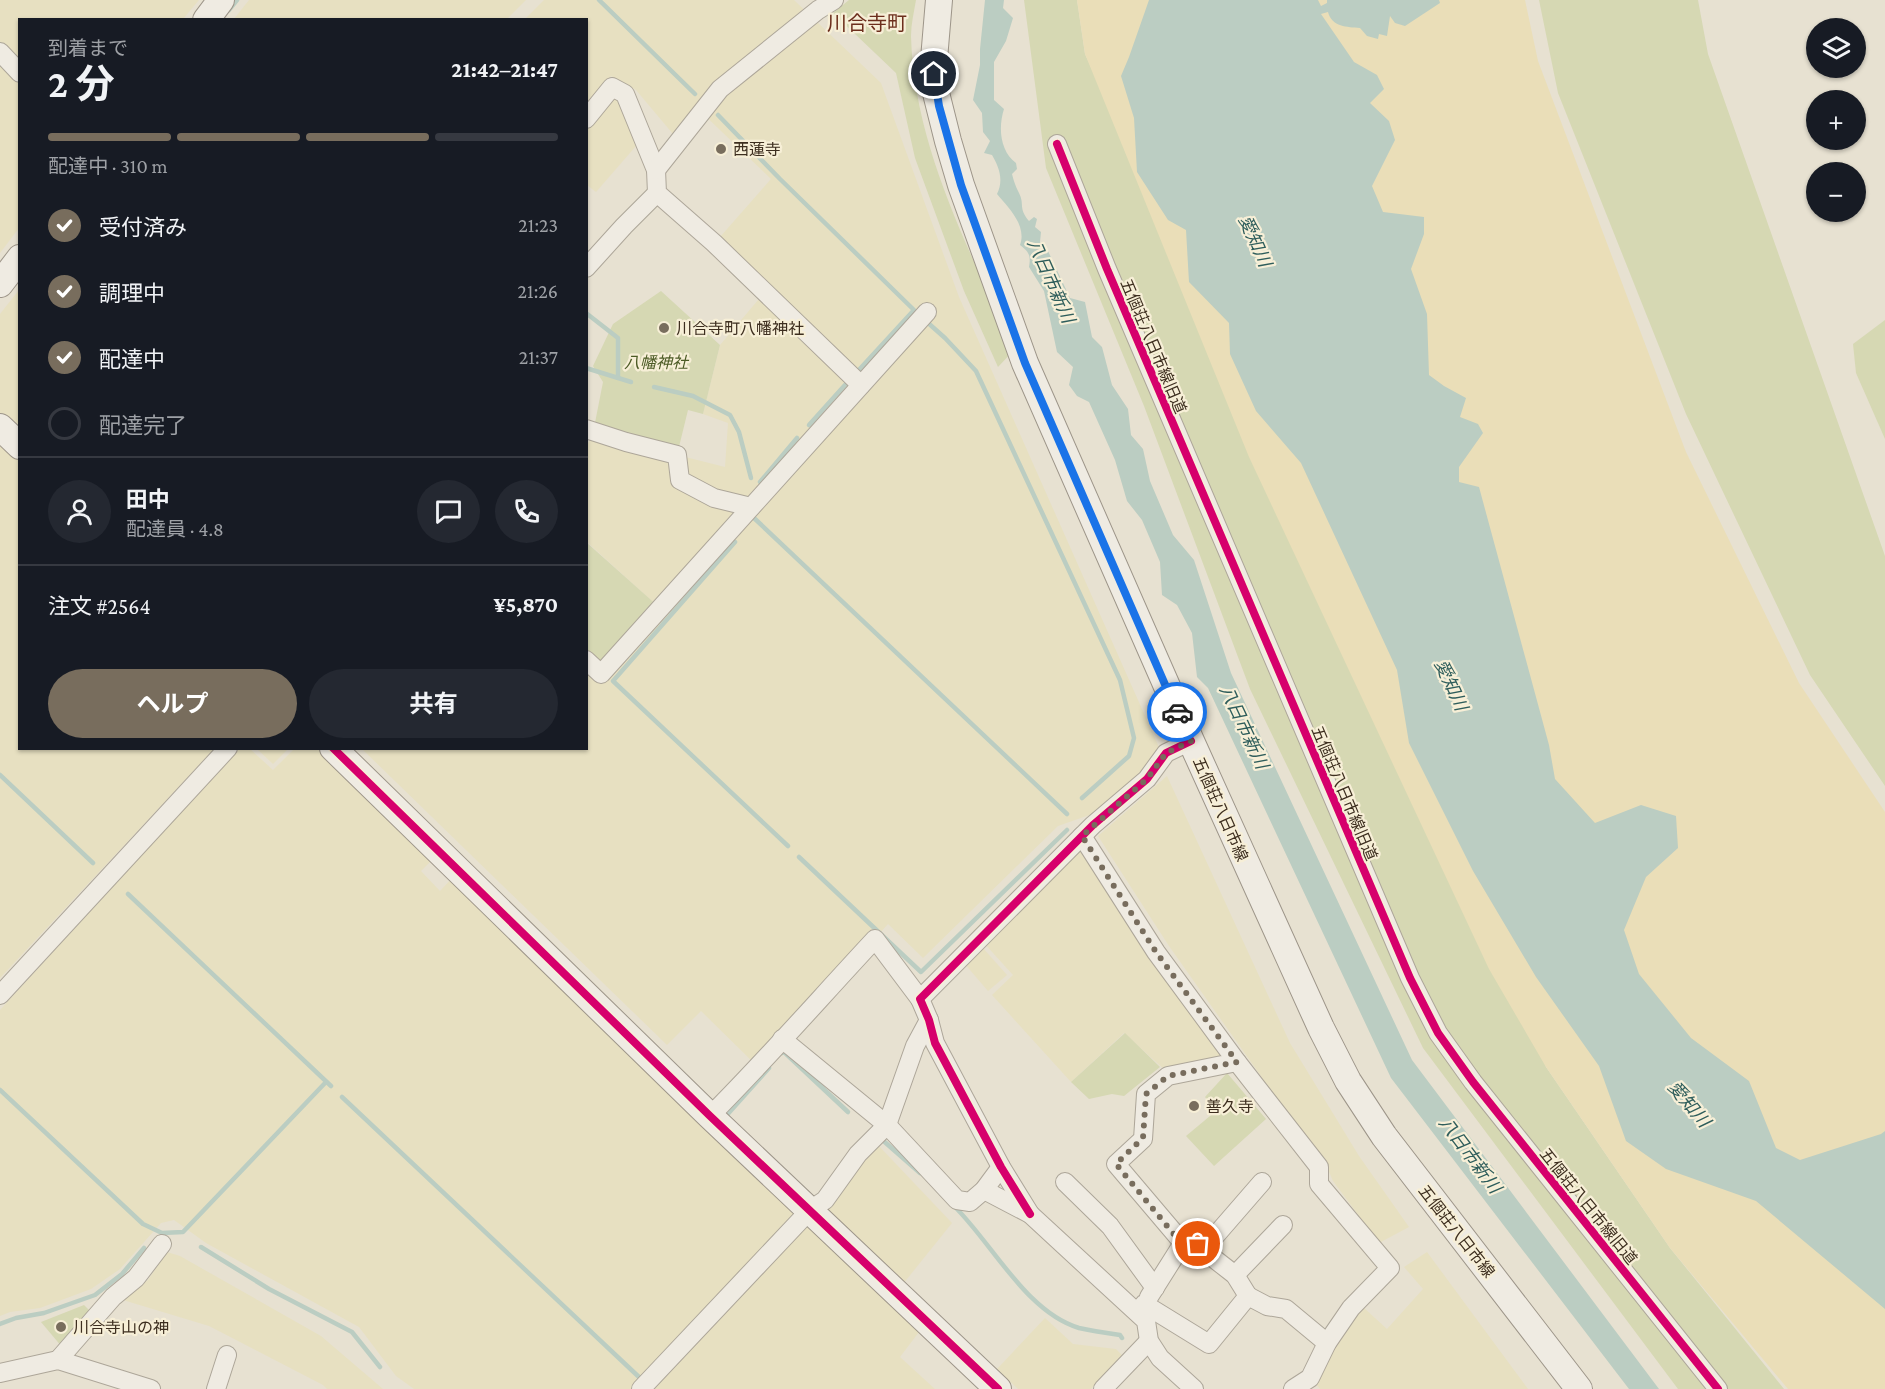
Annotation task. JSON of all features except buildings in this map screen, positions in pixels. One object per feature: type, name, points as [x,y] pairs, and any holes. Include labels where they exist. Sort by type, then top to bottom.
[{"type":"main road","points":[[208,18],[221,0]]},
{"type":"main road","name":"五個荘八日市線","points":[[939,0],[934,48],[935,89],[961,185],[1025,363],[1316,1018],[1348,1081],[1384,1136],[1579,1389]]},
{"type":"main road","points":[[0,284],[18,261]]},
{"type":"main road","points":[[0,427],[18,444]]},
{"type":"main road","points":[[335,750],[711,1116],[998,1389]]},
{"type":"street","points":[[656,170],[720,89],[818,10],[834,0]]},
{"type":"street","points":[[0,52],[18,71]]},
{"type":"street","points":[[588,117],[612,87],[625,94],[656,170],[657,193],[714,243],[861,385]]},
{"type":"street","name":"五個荘八日市線旧道","points":[[1057,144],[1107,269],[1285,688],[1410,978],[1438,1033],[1473,1082],[1718,1389]]},
{"type":"street","points":[[588,266],[657,193]]},
{"type":"street","points":[[588,662],[601,674],[927,312]]},
{"type":"street","points":[[588,430],[677,455],[680,480],[714,498],[751,507]]},
{"type":"street","points":[[920,999],[1082,836],[1147,779],[1166,753],[1191,741]]},
{"type":"street","points":[[0,995],[226,750]]},
{"type":"street","points":[[1082,836],[1156,952],[1237,1062],[1319,1167],[1319,1184],[1389,1268],[1351,1308],[1327,1343],[1310,1378],[1293,1389]]},
{"type":"street","points":[[711,1116],[759,1068],[782,1039],[875,939],[920,999],[935,1043],[1001,1167],[1029,1214]]},
{"type":"street","points":[[641,1389],[810,1210],[825,1200],[858,1155],[887,1125],[915,1046],[929,1020]]},
{"type":"street","points":[[782,1039],[887,1125],[957,1200],[970,1202],[984,1190],[1001,1167]]},
{"type":"street","points":[[1182,1244],[1116,1164],[1143,1138],[1146,1094],[1153,1088],[1168,1076],[1237,1062]]},
{"type":"street","points":[[1065,1182],[1110,1226],[1155,1288]]},
{"type":"street","points":[[1203,1250],[1262,1182]]},
{"type":"street","points":[[984,1190],[1029,1214],[1145,1312],[1209,1344],[1248,1296]]},
{"type":"street","points":[[1235,1275],[1283,1225]]},
{"type":"street","points":[[58,1360],[113,1297],[135,1278],[162,1244]]},
{"type":"street","points":[[1182,1244],[1198,1244],[1235,1275],[1248,1296],[1267,1306],[1286,1309],[1327,1343]]},
{"type":"street","points":[[1182,1244],[1155,1288],[1145,1312],[1149,1341],[1173,1372],[1194,1389]]},
{"type":"street","points":[[1103,1389],[1149,1341]]},
{"type":"street","points":[[216,1389],[227,1355]]},
{"type":"street","points":[[0,1373],[58,1360],[151,1389]]},
{"type":"shaded area","points":[[0,0],[199,0],[184,18],[18,18],[18,62],[0,42]]},
{"type":"shaded area","points":[[249,0],[526,0],[508,18],[235,18]]},
{"type":"shaded area","points":[[544,0],[794,0],[881,83],[959,297],[1162,754],[1095,813],[1058,826],[923,958],[888,924],[759,1068],[701,1011],[667,1045],[363,750],[588,750],[588,669],[603,683],[664,612],[588,543],[588,443],[592,438],[626,442],[725,467],[728,423],[703,414],[720,345],[770,286],[720,237],[771,179],[695,106],[673,134],[636,90],[611,76],[588,106],[588,18],[526,18]]},
{"type":"shaded area","points":[[0,62],[18,82],[18,229],[0,253]]},
{"type":"shaded area","points":[[611,97],[622,100],[636,146],[596,192],[588,186],[588,126]]},
{"type":"shaded area","points":[[18,291],[18,750],[213,750],[0,978],[0,314]]},
{"type":"shaded area","points":[[238,750],[251,750],[273,770],[293,750],[319,750],[434,858],[421,871],[440,891],[454,876],[919,1332],[900,1357],[935,1389],[414,1389],[396,1376],[359,1327],[206,1243],[174,1220],[161,1223],[120,1269],[91,1289],[40,1308],[10,1312],[0,1316],[0,1010]]},
{"type":"shaded area","points":[[258,750],[287,750],[273,764]]},
{"type":"shaded area","points":[[1167,776],[1290,1043],[1359,1156],[1409,1227],[1379,1243],[1169,946],[1098,836]]},
{"type":"shaded area","points":[[1071,834],[1224,1057],[1166,1071],[1124,1033],[1071,1082],[992,995],[1013,975],[973,931]]},
{"type":"shaded area","points":[[982,947],[1007,975],[988,991],[964,963]]},
{"type":"shaded area","points":[[877,1144],[952,1223],[903,1284],[826,1208]]},
{"type":"shaded area","points":[[167,1252],[180,1256],[321,1336],[383,1389],[327,1389],[209,1326],[123,1300],[148,1280]]},
{"type":"shaded area","points":[[1427,1252],[1528,1389],[1320,1389],[1316,1384],[1333,1347],[1363,1307],[1387,1329],[1423,1289],[1404,1267]]},
{"type":"shaded area","points":[[1045,1318],[1073,1344],[1116,1349],[1122,1355],[1091,1389],[1018,1389],[997,1369]]},
{"type":"green space","points":[[849,0],[916,0],[911,36],[914,78],[922,118],[947,198],[1014,350],[998,367],[964,291],[915,158],[896,73],[833,13]]},
{"type":"green space","points":[[1024,0],[1077,0],[1085,54],[1546,1067],[1670,1248],[1784,1389],[1678,1389],[1423,1048],[1250,689],[1144,406],[1046,168]]},
{"type":"green space","points":[[1539,0],[1698,0],[1708,54],[1885,556],[1885,786],[1810,675],[1686,414],[1558,93]]},
{"type":"green space","name":"八幡神社","points":[[661,291],[720,345],[703,414],[688,410],[677,455],[592,438],[603,382],[593,366],[613,324]]},
{"type":"green space","points":[[1885,320],[1885,439],[1856,373],[1853,344]]},
{"type":"green space","points":[[588,544],[660,608],[601,674],[588,661]]},
{"type":"green space","points":[[1125,1033],[1160,1067],[1124,1096],[1112,1094],[1089,1099],[1071,1082]]},
{"type":"green space","points":[[1227,1073],[1266,1119],[1214,1166],[1186,1136],[1216,1111],[1205,1097]]},
{"type":"green space","points":[[84,1305],[91,1312],[62,1347],[41,1322]]},
{"type":"sand","points":[[1077,0],[1525,0],[1538,61],[1686,452],[1799,683],[1885,812],[1885,1389],[1788,1389],[1670,1248],[1546,1067],[1489,969],[1249,457],[1085,54]]},
{"type":"water","name":"八日市新川","points":[[985,0],[1004,0],[1003,8],[1013,18],[1006,41],[994,62],[994,100],[1004,109],[1001,124],[1002,139],[1007,152],[1016,163],[1017,169],[1012,174],[1021,197],[1024,213],[1029,221],[1034,217],[1037,219],[1035,227],[1041,232],[1040,242],[1048,251],[1070,298],[1085,302],[1092,337],[1102,347],[1112,385],[1128,409],[1131,435],[1143,449],[1150,481],[1173,535],[1194,560],[1231,673],[1412,1060],[1659,1389],[1629,1389],[1391,1078],[1208,688],[1197,677],[1192,633],[1177,605],[1162,595],[1160,562],[1142,520],[1127,501],[1115,460],[1089,402],[1077,396],[1069,385],[1073,367],[1057,352],[1044,291],[1029,267],[1029,254],[1020,245],[1022,238],[1019,224],[997,194],[1000,174],[992,155],[984,153],[990,141],[983,132],[982,113],[973,100],[980,65]]},
{"type":"water","name":"愛知川","points":[[1149,0],[1318,0],[1321,6],[1327,3],[1327,0],[1439,0],[1440,3],[1405,26],[1395,23],[1390,16],[1387,36],[1379,34],[1378,39],[1367,36],[1360,28],[1336,23],[1328,12],[1321,14],[1354,62],[1377,75],[1384,89],[1370,103],[1389,121],[1395,140],[1372,186],[1383,212],[1424,217],[1424,234],[1411,269],[1427,314],[1429,375],[1466,398],[1460,417],[1478,424],[1483,433],[1459,467],[1459,482],[1479,487],[1549,745],[1555,779],[1595,823],[1641,805],[1676,816],[1678,848],[1646,877],[1624,930],[1639,974],[1691,1038],[1749,1081],[1776,1148],[1800,1160],[1885,1131],[1885,1309],[1756,1201],[1666,1169],[1626,1141],[1599,1066],[1536,977],[1473,871],[1409,743],[1397,670],[1301,463],[1256,411],[1230,354],[1229,323],[1189,282],[1186,230],[1168,220],[1137,172],[1134,118],[1121,76]]},
{"type":"waterway","points":[[229,10],[237,0]]},
{"type":"waterway","points":[[599,0],[695,94]]},
{"type":"waterway","points":[[718,115],[914,310],[857,372]]},
{"type":"waterway","points":[[588,315],[618,338],[618,377]]},
{"type":"waterway","points":[[927,322],[976,371],[1120,680],[1134,738],[1129,756],[1082,798]]},
{"type":"waterway","points":[[588,369],[631,382]]},
{"type":"waterway","points":[[809,425],[845,385]]},
{"type":"waterway","points":[[654,387],[693,396],[730,415],[739,432],[751,478]]},
{"type":"waterway","points":[[760,482],[797,438]]},
{"type":"waterway","points":[[754,518],[1067,814]]},
{"type":"waterway","points":[[735,542],[613,681],[788,846]]},
{"type":"waterway","points":[[0,775],[93,863]]},
{"type":"waterway","points":[[799,857],[921,972],[1067,830]]},
{"type":"waterway","points":[[128,894],[331,1086]]},
{"type":"waterway","points":[[782,1053],[783,1051],[848,1112]]},
{"type":"waterway","points":[[726,1116],[769,1068]]},
{"type":"waterway","points":[[0,1090],[143,1224],[162,1233],[183,1232],[326,1082]]},
{"type":"waterway","points":[[342,1097],[640,1378]]},
{"type":"waterway","points":[[879,1137],[920,1173]]},
{"type":"waterway","points":[[954,1206],[1011,1275],[1042,1307],[1060,1320],[1079,1328],[1120,1335],[1122,1338]]},
{"type":"waterway","points":[[201,1247],[269,1289],[352,1332],[380,1367]]},
{"type":"waterway","points":[[0,1324],[16,1318],[44,1313],[95,1295],[122,1274],[144,1248]]},
{"type":"cycle path","points":[[1057,144],[1107,269],[1410,978],[1438,1033],[1473,1082],[1718,1389]]},
{"type":"cycle path","points":[[1030,1214],[1001,1167],[935,1043],[920,999],[1093,825],[1147,779],[1166,753],[1191,741]]},
{"type":"cycle path","points":[[335,750],[710,1116],[998,1389]]},
{"type":"way so far","points":[[1177,712],[1191,741],[1166,753],[1147,779],[1082,836],[1156,952],[1237,1062],[1168,1076],[1146,1094],[1143,1138],[1116,1164],[1182,1244],[1198,1244]]},
{"type":"place","name":"西蓮寺","points":[[721,149]]},
{"type":"place","name":"川合寺町八幡神社","points":[[664,328]]},
{"type":"place","name":"善久寺","points":[[1194,1106]]},
{"type":"place","name":"川合寺山の神","points":[[61,1327]]},
{"type":"district","name":"川合寺町","points":[[867,23]]},
{"type":"route","points":[[934,74],[939,106],[961,185],[1025,363],[1177,712]]}]
